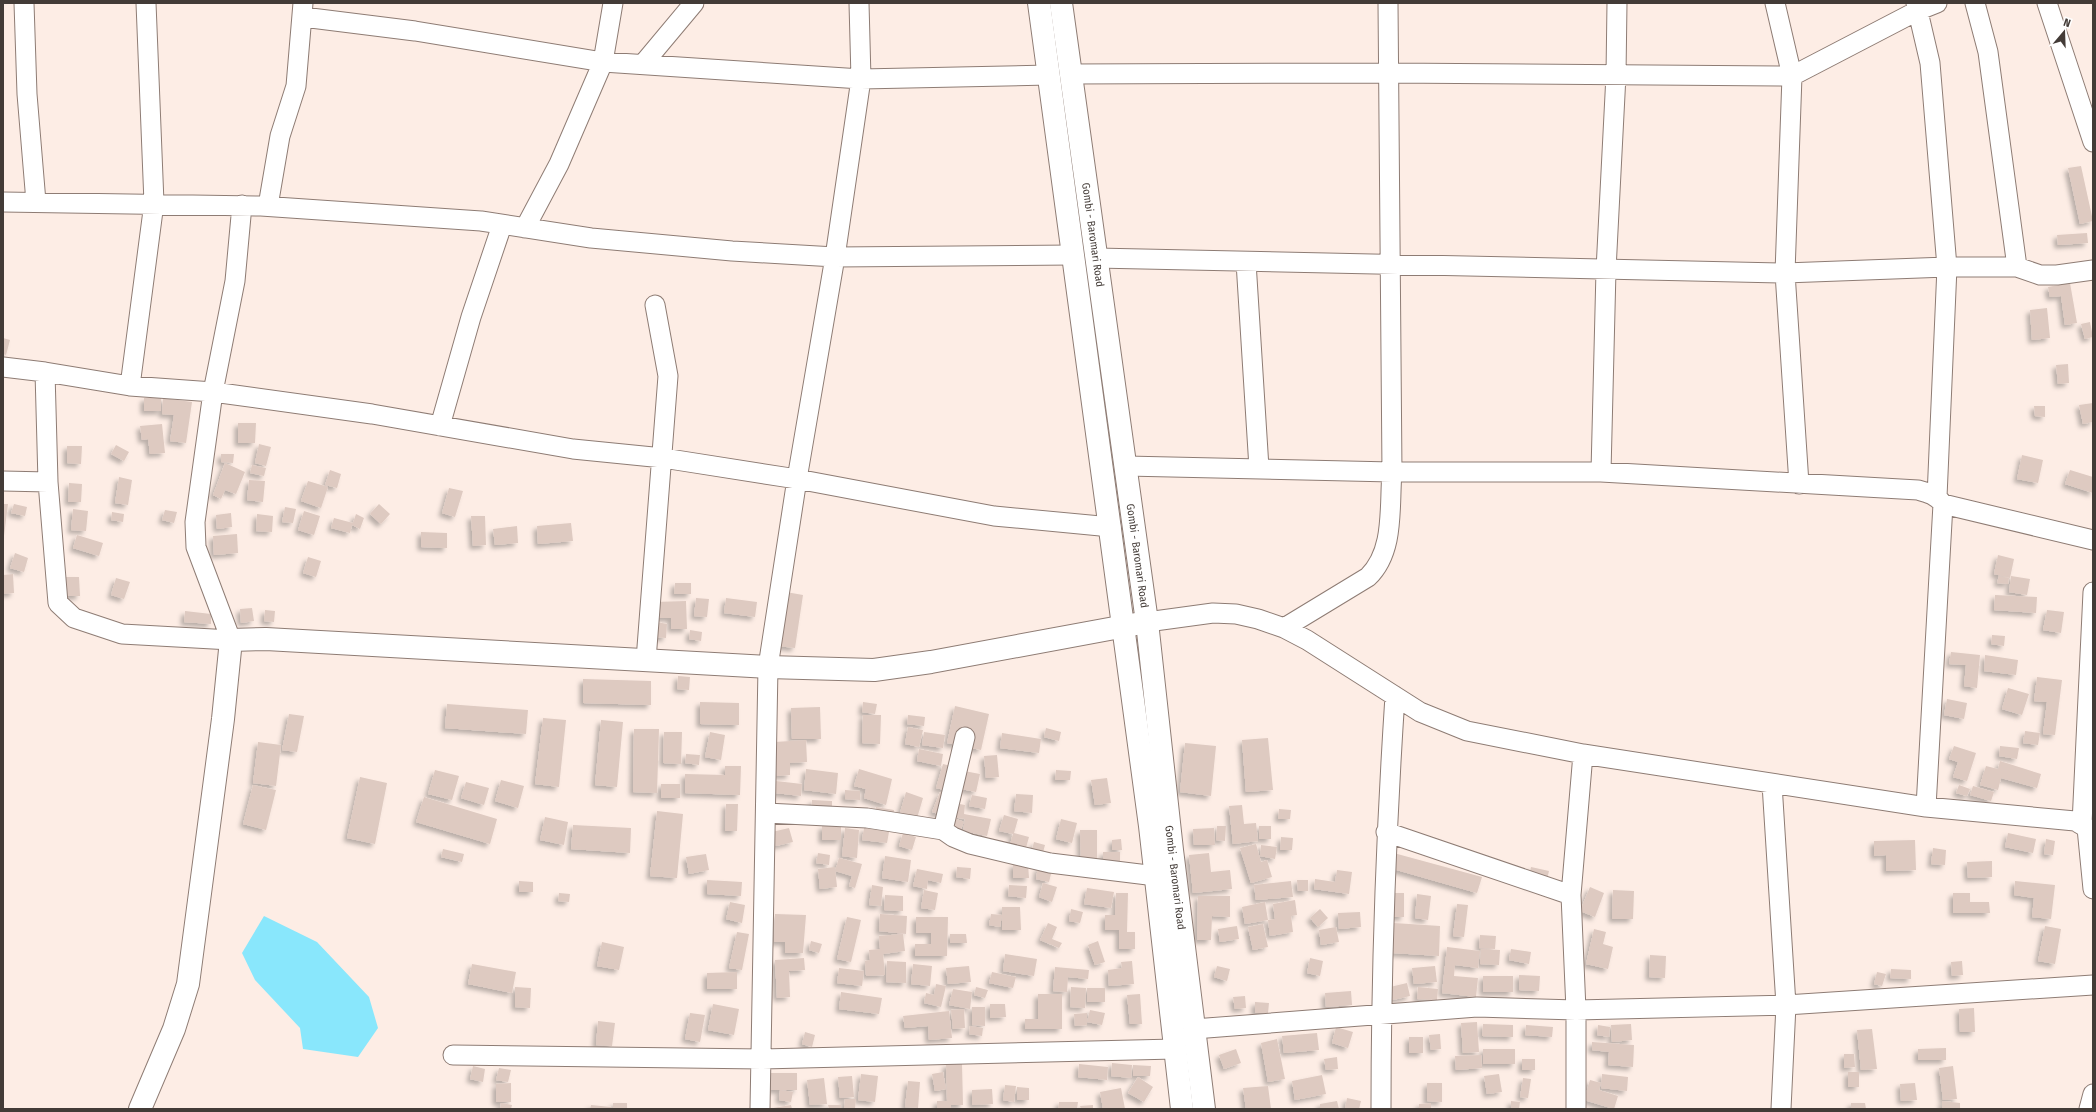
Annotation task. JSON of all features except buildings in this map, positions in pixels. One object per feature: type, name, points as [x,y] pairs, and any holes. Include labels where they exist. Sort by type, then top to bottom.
[{"type":"main road","name":"Gombi - Baromari Road","points":[[1039,3],[1111,527],[1156,876],[1182,1109]]},
{"type":"main road","name":"Gombi - Baromari Road","points":[[1061,3],[1147,622],[1172,850],[1204,1109]]},
{"type":"main road","points":[[140,1109],[174,1030],[188,984],[223,719],[231,640],[266,639],[768,667],[874,670],[931,662],[1147,622]]},
{"type":"street","points":[[24,3],[27,94],[36,202]]},
{"type":"street","points":[[130,386],[154,203],[146,3]]},
{"type":"street","points":[[525,228],[559,164],[603,62],[613,3]]},
{"type":"street","points":[[643,64],[694,3]]},
{"type":"street","points":[[760,1109],[768,667],[797,479],[836,256],[861,79],[858,3]]},
{"type":"street","points":[[1284,628],[1368,577],[1377,569],[1387,545],[1392,472],[1388,3]]},
{"type":"street","points":[[1600,472],[1606,270],[1616,75],[1617,3]]},
{"type":"street","points":[[1775,3],[1792,76],[1785,273],[1799,484]]},
{"type":"street","points":[[1070,74],[1389,73],[1792,76],[1916,7],[1937,3]]},
{"type":"street","points":[[1975,3],[1988,52],[2017,267]]},
{"type":"street","points":[[2047,3],[2093,142]]},
{"type":"street","points":[[1916,7],[1930,63],[1948,267],[1940,500],[1926,807]]},
{"type":"street","points":[[268,206],[280,136],[296,86],[303,10],[415,31],[603,62],[861,79],[1049,75]]},
{"type":"street","points":[[3,202],[154,203],[268,206],[481,221],[591,238],[732,251],[836,256],[1073,254]]},
{"type":"street","points":[[45,372],[48,482],[58,603],[74,618],[122,634],[231,640],[196,548],[195,522],[213,392],[235,281],[242,205]]},
{"type":"street","points":[[440,426],[471,317],[502,225]]},
{"type":"street","points":[[1096,258],[1391,266],[1785,273],[1948,267],[2017,267],[2048,275],[2093,270]]},
{"type":"street","points":[[1246,262],[1259,468]]},
{"type":"street","points":[[646,660],[663,458],[668,376],[655,305]]},
{"type":"street","points":[[3,367],[45,372],[130,386],[213,392],[440,426],[573,449],[663,458],[797,479],[994,516],[1111,527]]},
{"type":"street","points":[[1126,466],[1392,472],[1600,472],[1918,490],[1929,492],[1940,500],[2093,540]]},
{"type":"street","points":[[3,481],[48,482]]},
{"type":"street","points":[[2093,592],[2087,827],[2093,889]]},
{"type":"street","points":[[1147,622],[1213,613],[1236,614],[1284,628],[1420,712],[1467,731],[1583,754],[1772,784],[1926,807],[2075,821],[2087,827]]},
{"type":"street","points":[[1381,1109],[1381,1014],[1386,832],[1395,696]]},
{"type":"street","points":[[943,830],[965,737]]},
{"type":"street","points":[[1576,1109],[1576,1010],[1571,895],[1583,754]]},
{"type":"street","points":[[1772,784],[1786,1005],[1781,1109]]},
{"type":"street","points":[[766,813],[867,818],[943,830],[970,844],[1050,863],[1156,876]]},
{"type":"street","points":[[1386,832],[1571,895]]},
{"type":"street","points":[[1194,1029],[1477,1007],[1576,1010],[1786,1005],[2093,985]]},
{"type":"street","points":[[454,1055],[762,1059],[1175,1049]]},
{"type":"street","points":[[2089,1109],[2093,1094]]},
{"type":"water","points":[[264,916],[317,942],[369,997],[378,1028],[358,1057],[303,1049],[300,1028],[255,980],[242,953]]}]
